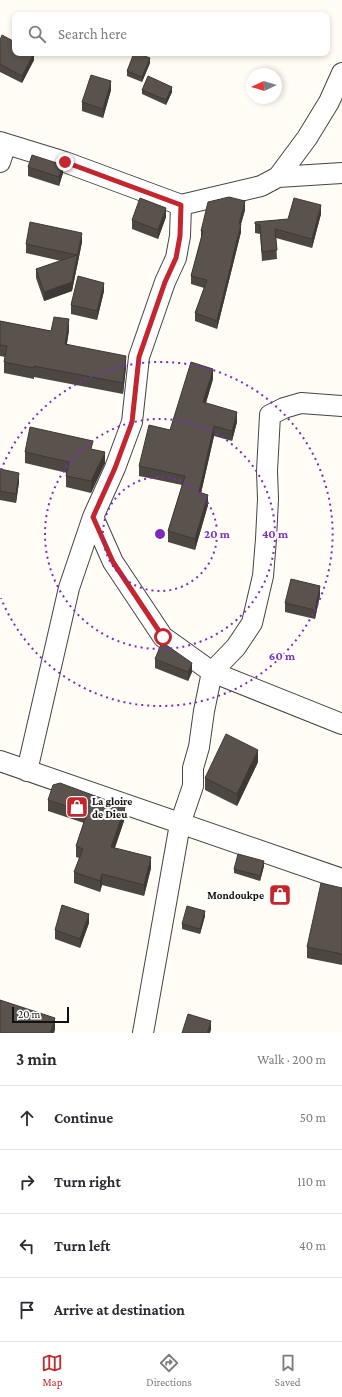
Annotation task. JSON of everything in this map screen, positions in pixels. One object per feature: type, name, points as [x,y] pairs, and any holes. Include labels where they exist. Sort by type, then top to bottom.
[{"type":"street","points":[[278,177],[307,138],[330,102],[342,73]]},
{"type":"street","points":[[2,149],[65,162],[181,205],[261,186],[278,177],[342,173]]},
{"type":"street","points":[[27,771],[69,588],[93,517],[115,468],[132,422],[139,357],[165,282],[176,258],[180,236],[181,205]]},
{"type":"street","points":[[143,1033],[180,824],[193,786],[192,768],[199,747],[204,711],[212,672],[236,648],[252,623],[263,576],[268,500],[267,471],[270,415],[284,408],[301,403],[342,406]]},
{"type":"street","points":[[93,517],[113,562],[163,637],[212,672],[342,724]]},
{"type":"street","points":[[0,761],[342,879]]},
{"type":"building","points":[[2,35],[12,40],[12,56],[32,56],[22,76],[0,64],[0,40]]},
{"type":"building","points":[[133,56],[145,56],[150,58],[142,77],[127,71]]},
{"type":"building","points":[[91,75],[111,81],[103,109],[82,102]]},
{"type":"building","points":[[148,76],[172,87],[166,100],[142,90]]},
{"type":"building","points":[[32,155],[63,165],[59,177],[28,167]]},
{"type":"building","points":[[229,197],[245,201],[239,224],[241,224],[217,321],[195,313],[207,280],[191,276],[203,231],[201,231],[208,202]]},
{"type":"building","points":[[140,198],[166,208],[158,230],[132,220]]},
{"type":"building","points":[[294,198],[321,205],[312,239],[275,229],[277,250],[262,252],[260,225],[255,224],[255,222],[288,219]]},
{"type":"building","points":[[30,222],[82,233],[72,282],[44,292],[36,269],[77,255],[26,244]]},
{"type":"building","points":[[78,276],[104,283],[97,311],[71,305]]},
{"type":"building","points":[[54,317],[69,319],[65,344],[126,356],[123,383],[34,366],[34,368],[4,362],[7,346],[0,345],[0,321],[51,331]]},
{"type":"building","points":[[191,362],[213,369],[203,402],[237,412],[232,431],[214,426],[199,492],[208,495],[195,539],[168,531],[185,476],[139,466],[149,425],[170,430]]},
{"type":"building","points":[[30,427],[93,441],[91,449],[105,452],[91,481],[66,476],[69,462],[25,452]]},
{"type":"building","points":[[0,469],[19,473],[16,494],[0,491]]},
{"type":"building","points":[[291,579],[320,586],[315,610],[285,603]]},
{"type":"building","points":[[162,642],[192,663],[188,672],[155,659]]},
{"type":"building","points":[[226,734],[258,750],[237,794],[205,778]]},
{"type":"building","points":[[60,783],[125,807],[111,847],[151,857],[144,885],[102,874],[100,881],[74,872],[83,849],[76,846],[87,813],[48,800],[53,785]]},
{"type":"building","points":[[238,854],[264,861],[260,876],[234,869]]},
{"type":"building","points":[[321,883],[342,888],[342,954],[307,947]]},
{"type":"building","points":[[62,905],[89,914],[80,939],[55,930]]},
{"type":"building","points":[[187,906],[205,911],[200,929],[182,924]]},
{"type":"building","points":[[0,1000],[55,1018],[50,1033],[0,1033]]},
{"type":"building","points":[[188,1014],[211,1021],[207,1033],[182,1033]]},
{"type":"place","name":"La gloire de Dieu","points":[[77,807]]},
{"type":"place","name":"Mondoukpe","points":[[280,895]]},
{"type":"route","points":[[65,162],[181,205],[180,236],[176,258],[165,282],[139,357],[132,422],[115,468],[93,517],[113,562],[163,637]]}]
